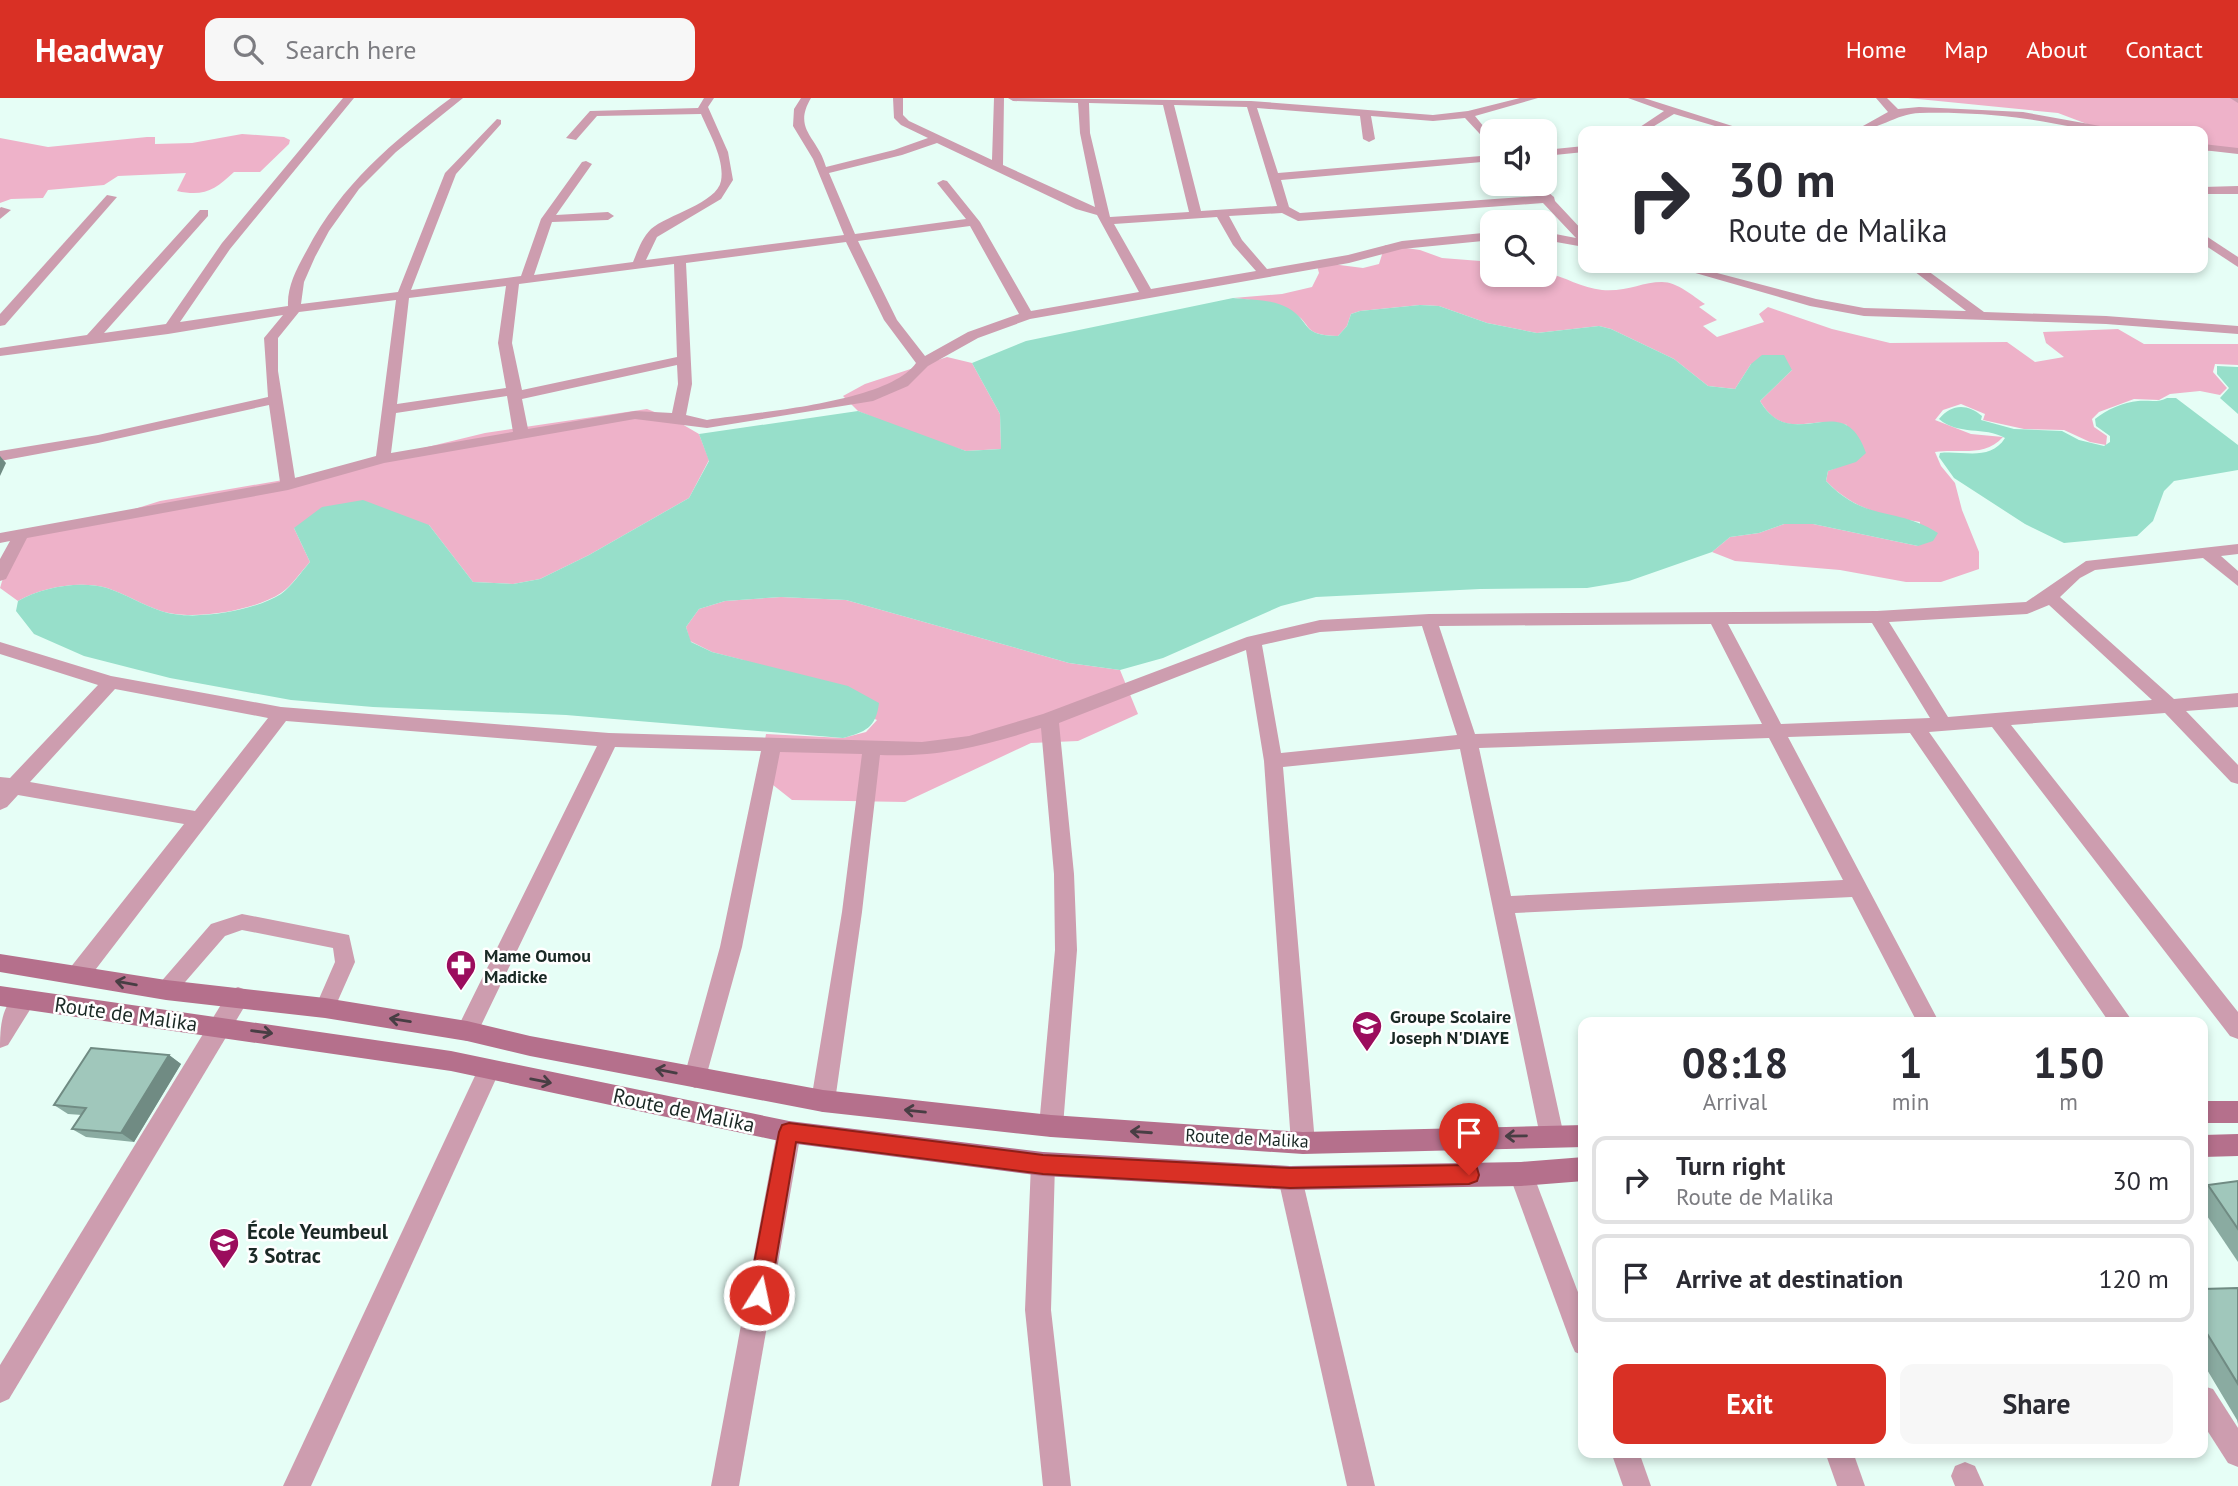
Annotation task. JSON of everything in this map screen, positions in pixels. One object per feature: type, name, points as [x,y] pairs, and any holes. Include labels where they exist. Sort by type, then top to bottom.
[{"type":"main road","name":"Route de Malika","points":[[0,963],[166,990],[238,997],[467,1031],[823,1101],[1051,1126],[1303,1143],[1578,1136]]},
{"type":"main road","name":"Route de Malika","points":[[0,996],[451,1061],[789,1132],[1043,1164],[1290,1178],[1521,1174],[1578,1169]]},
{"type":"main road","points":[[2208,1112],[2238,1112]]},
{"type":"main road","points":[[2208,1146],[2238,1145]]},
{"type":"street","points":[[168,330],[226,246],[349,98]]},
{"type":"street","points":[[288,485],[271,370],[271,338],[295,309],[301,274],[323,228],[345,197],[365,172],[391,148],[458,98]]},
{"type":"street","points":[[639,263],[652,235],[667,222],[712,200],[724,190],[727,180],[720,143],[704,111],[709,98]]},
{"type":"street","points":[[806,98],[796,112],[795,121],[820,159],[822,171],[878,295],[909,348],[923,363]]},
{"type":"street","points":[[898,98],[898,116],[905,123],[1104,217],[1284,209],[1298,217],[1307,218],[1549,199]]},
{"type":"street","points":[[998,165],[999,98]]},
{"type":"street","points":[[1013,98],[1167,100],[1433,118],[1468,114],[1533,98]]},
{"type":"street","points":[[1468,98],[1489,109]]},
{"type":"street","points":[[1633,98],[1670,106],[1722,126]]},
{"type":"street","points":[[1881,98],[1895,113]]},
{"type":"street","points":[[1083,99],[1085,133],[1104,217],[1147,294]]},
{"type":"street","points":[[1167,100],[1196,214]]},
{"type":"street","points":[[1251,104],[1284,209]]},
{"type":"street","points":[[1645,126],[1670,106]]},
{"type":"street","points":[[1869,126],[1895,113],[1919,110],[2040,117],[2093,126]]},
{"type":"street","points":[[572,138],[594,113],[704,111]]},
{"type":"street","points":[[1365,112],[1369,139]]},
{"type":"street","points":[[1468,114],[1480,129]]},
{"type":"street","points":[[2040,117],[2048,126]]},
{"type":"street","points":[[383,459],[403,295],[451,173],[497,122]]},
{"type":"street","points":[[822,171],[887,156],[937,139]]},
{"type":"street","points":[[2208,148],[2238,151]]},
{"type":"street","points":[[1557,152],[1578,150]]},
{"type":"street","points":[[1272,177],[1480,159]]},
{"type":"street","points":[[520,433],[505,343],[519,280],[547,219],[586,164]]},
{"type":"street","points":[[943,183],[974,222],[1027,316]]},
{"type":"street","points":[[2208,191],[2236,192]]},
{"type":"street","points":[[1546,196],[1578,234]]},
{"type":"street","points":[[0,322],[111,197]]},
{"type":"street","points":[[92,338],[204,213]]},
{"type":"street","points":[[1221,213],[1242,251],[1263,272]]},
{"type":"street","points":[[547,219],[608,216]]},
{"type":"street","points":[[0,352],[639,263],[974,222]]},
{"type":"street","points":[[0,538],[288,485],[383,459],[520,433],[635,415],[678,418],[707,424],[873,397],[903,383],[916,373],[923,363],[973,335],[1027,316],[1263,272],[1349,259],[1414,243],[1480,237]]},
{"type":"street","points":[[1557,238],[1578,240]]},
{"type":"street","points":[[2208,242],[2238,263]]},
{"type":"street","points":[[678,418],[685,384],[680,258]]},
{"type":"street","points":[[1702,273],[1853,311],[2106,320],[2238,330]]},
{"type":"street","points":[[1747,273],[1764,290]]},
{"type":"street","points":[[1923,273],[1981,316]]},
{"type":"street","points":[[388,410],[515,393],[682,360]]},
{"type":"street","points":[[0,456],[98,439],[276,399]]},
{"type":"street","points":[[0,575],[21,535]]},
{"type":"street","points":[[0,648],[111,682],[281,714],[609,740],[946,747],[1049,719],[1253,641],[1320,626],[1429,620],[1877,617],[2027,608],[2043,605],[2073,574],[2092,565],[2238,549]]},
{"type":"street","points":[[2207,553],[2238,579]]},
{"type":"street","points":[[2051,598],[2168,704],[2238,778]]},
{"type":"street","points":[[1715,617],[1925,1017]]},
{"type":"street","points":[[1877,617],[1943,724]]},
{"type":"street","points":[[1429,620],[1468,741],[1552,1136]]},
{"type":"street","points":[[1253,641],[1273,761],[1303,1143]]},
{"type":"street","points":[[4,791],[111,682]]},
{"type":"street","points":[[1273,761],[1468,741],[1915,726],[2238,700]]},
{"type":"street","points":[[78,975],[281,714]]},
{"type":"street","points":[[1049,719],[1065,874],[1066,950],[1051,1126]]},
{"type":"street","points":[[1997,720],[2238,1029]]},
{"type":"street","points":[[1915,726],[2119,1017]]},
{"type":"street","points":[[467,1031],[609,740]]},
{"type":"street","points":[[695,1077],[731,947],[772,743]]},
{"type":"street","points":[[823,1101],[852,912],[872,747]]},
{"type":"street","points":[[4,791],[199,819]]},
{"type":"street","points":[[1503,905],[1858,888]]},
{"type":"street","points":[[0,1390],[238,997]]},
{"type":"street","points":[[0,1038],[25,1000]]},
{"type":"street","points":[[297,1486],[489,1070]]},
{"type":"street","points":[[724,1486],[789,1132]]},
{"type":"street","points":[[1043,1164],[1038,1310],[1057,1486]]},
{"type":"street","points":[[1521,1174],[1578,1327]]},
{"type":"street","points":[[1290,1178],[1361,1486]]},
{"type":"street","points":[[2208,1407],[2238,1453]]},
{"type":"street","points":[[1627,1458],[1637,1486]]},
{"type":"street","points":[[1841,1458],[1850,1486]]},
{"type":"lane","points":[[166,990],[218,930],[242,922],[342,941],[345,962],[325,1009]]},
{"type":"shaded area","points":[[1908,98],[2238,98],[2238,149],[2208,151],[2208,126],[2088,126],[2058,113]]},
{"type":"shaded area","points":[[242,134],[284,137],[290,140],[260,172],[234,172],[215,188],[202,192],[177,191],[186,173],[118,176],[104,185],[48,190],[43,198],[11,199],[0,203],[0,138],[48,147],[147,137],[155,137],[155,144],[192,143]]},
{"type":"shaded area","points":[[1385,245],[1420,250],[1442,258],[1480,261],[1480,287],[1557,287],[1557,276],[1602,290],[1619,290],[1655,282],[1673,284],[1705,304],[1699,307],[1717,320],[1703,326],[1717,337],[1764,322],[1759,314],[1768,307],[1832,329],[1890,343],[2007,342],[2035,362],[2064,357],[2046,343],[2043,332],[2118,329],[2144,344],[2238,344],[2238,365],[2215,364],[2213,372],[2227,388],[2220,395],[2200,391],[2170,394],[2159,400],[2134,399],[2099,412],[2092,419],[2094,427],[2107,436],[2106,445],[2090,442],[2064,430],[2024,429],[1983,420],[1985,414],[1961,404],[1943,410],[1935,420],[1971,434],[2003,437],[1996,444],[1979,450],[1935,452],[1941,466],[1955,483],[1962,510],[1979,552],[1979,569],[1941,582],[1906,582],[1840,570],[1735,561],[1712,552],[1730,537],[1759,533],[1784,524],[1813,524],[1918,546],[1920,522],[1869,510],[1836,491],[1826,481],[1828,471],[1841,466],[1847,425],[1834,422],[1789,424],[1769,413],[1760,401],[1792,370],[1751,364],[1735,389],[1708,386],[1674,359],[1599,326],[1537,333],[1487,323],[1439,306],[1420,305],[1351,314],[1347,326],[1338,336],[1318,334],[1299,316],[1285,309],[1263,302],[1233,298],[1282,294],[1312,287],[1319,273],[1316,262],[1363,268],[1379,264]]},
{"type":"shaded area","points":[[1233,298],[1282,305],[1295,313],[1312,331],[1338,336],[1347,326],[1351,314],[1420,305],[1439,306],[1487,323],[1537,333],[1599,326],[1674,359],[1708,386],[1735,389],[1751,364],[1762,355],[1784,355],[1792,370],[1760,401],[1773,417],[1787,423],[1831,421],[1844,424],[1856,434],[1866,453],[1856,462],[1828,471],[1826,481],[1854,503],[1908,519],[1938,533],[1933,541],[1918,546],[1813,524],[1784,524],[1759,533],[1730,537],[1712,552],[1629,581],[1587,588],[1480,589],[1316,597],[1281,606],[1163,658],[1120,670],[1069,663],[846,600],[781,597],[725,601],[699,609],[686,627],[691,642],[712,652],[848,686],[879,703],[875,718],[868,728],[843,738],[566,715],[373,707],[291,700],[170,678],[84,656],[34,634],[16,611],[18,601],[28,596],[73,585],[107,588],[154,609],[174,614],[205,615],[255,605],[281,594],[310,562],[294,528],[322,507],[363,500],[429,525],[473,582],[513,584],[540,579],[589,555],[689,498],[709,461],[699,434],[858,411],[966,451],[1001,449],[1000,414],[972,363],[1026,341]]},
{"type":"shaded area","points":[[947,357],[972,363],[1000,414],[1001,449],[966,451],[916,435],[858,411],[843,396],[865,384]]},
{"type":"shaded area","points":[[2217,366],[2238,367],[2238,414],[2220,398],[2229,388],[2217,374]]},
{"type":"shaded area","points":[[2176,398],[2238,445],[2238,470],[2174,481],[2164,491],[2153,521],[2137,536],[2064,543],[2025,524],[1954,478],[1939,457],[1940,453],[1948,452],[1984,453],[1999,445],[2005,438],[1989,432],[1955,427],[1939,419],[1954,408],[1971,409],[1982,416],[1981,420],[2014,429],[2062,431],[2079,440],[2104,446],[2110,442],[2110,436],[2096,426],[2095,419],[2127,403]]},
{"type":"shaded area","points":[[647,409],[675,420],[699,434],[709,460],[689,498],[589,555],[540,579],[513,584],[473,582],[429,525],[294,528],[310,562],[281,593],[255,605],[222,613],[174,614],[148,606],[114,590],[96,586],[61,586],[18,601],[0,588],[9,558],[33,527],[74,528],[160,501],[312,475],[485,433]]},
{"type":"shaded area","points":[[781,597],[846,600],[1069,663],[1120,670],[1138,714],[1078,741],[1031,743],[905,802],[792,800],[759,774],[766,734],[843,738],[866,732],[877,720],[743,660],[712,652],[690,641],[686,627],[699,609],[725,601]]},
{"type":"building","points":[[91,1048],[169,1055],[121,1133],[72,1129],[86,1108],[54,1105]]},
{"type":"building","points":[[2238,1181],[2238,1229],[2208,1185]]},
{"type":"building","points":[[2238,1288],[2238,1384],[2208,1335],[2208,1289]]},
{"type":"place","name":"Mame Oumou Madicke","points":[[461,992]]},
{"type":"place","name":"Groupe Scolaire Joseph N'DIAYE","points":[[1367,1053]]},
{"type":"place","name":"École Yeumbeul 3 Sotrac","points":[[224,1270]]},
{"type":"route","points":[[759,1295],[789,1132],[1043,1164],[1290,1178],[1469,1175]]}]
